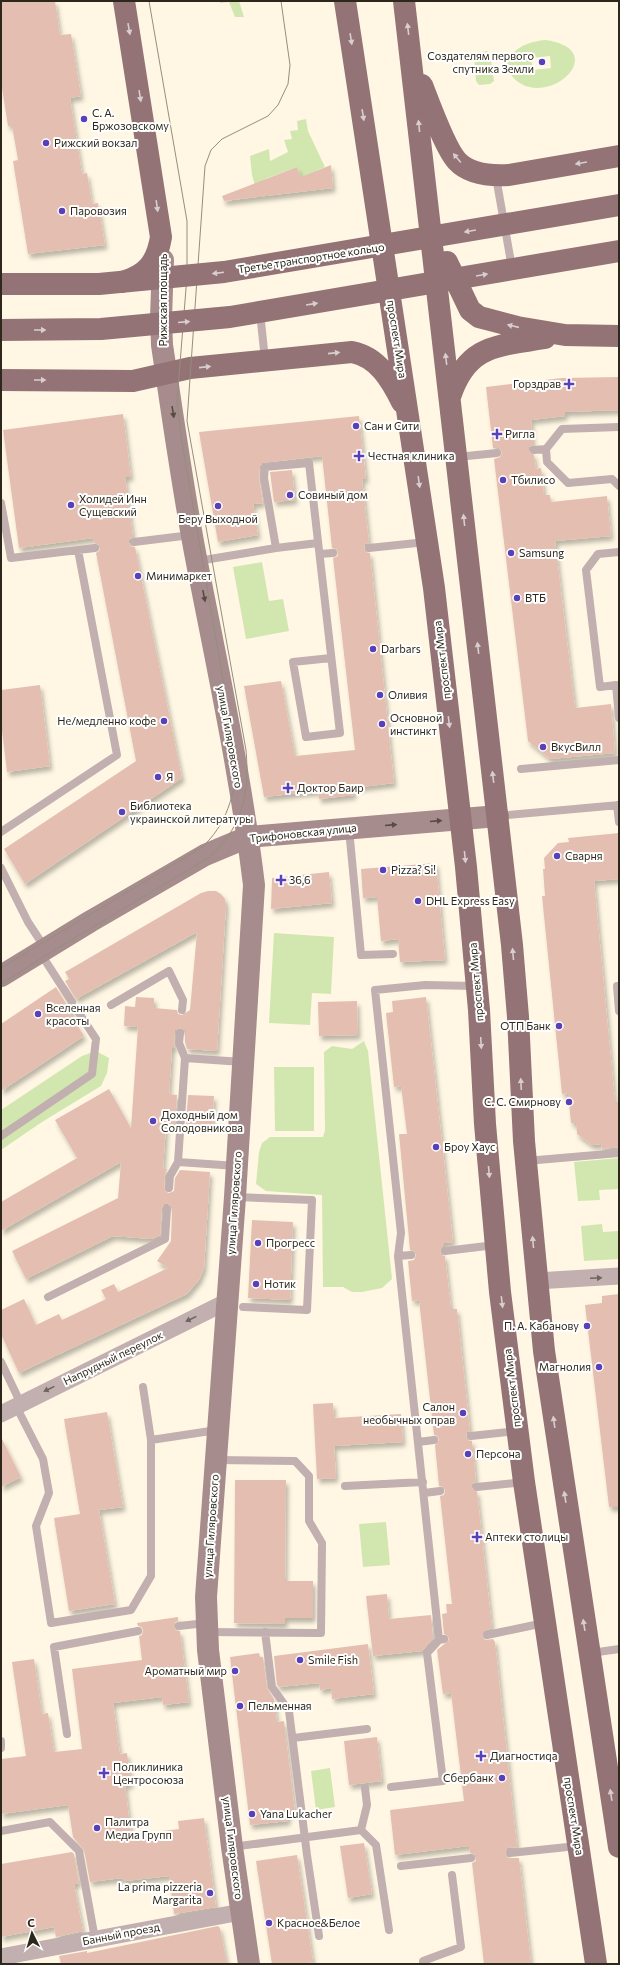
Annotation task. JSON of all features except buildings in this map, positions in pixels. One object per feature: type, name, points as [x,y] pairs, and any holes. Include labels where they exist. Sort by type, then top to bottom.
[{"type":"main road","name":"Рижская площадь","points":[[124,1],[161,237]]},
{"type":"main road","name":"проспект Мира","points":[[345,1],[428,542],[460,819],[477,986],[495,1245],[524,1482],[544,1623],[580,1846],[596,1964]]},
{"type":"main road","points":[[404,1],[498,816],[518,1017],[526,1161],[536,1281],[555,1430],[619,1847]]},
{"type":"main road","points":[[411,58],[433,113],[457,161],[471,170],[496,176],[526,173],[619,156]]},
{"type":"main road","name":"Третье транспортное кольцо","points":[[1,285],[98,284],[224,272],[619,205]]},
{"type":"main road","points":[[430,220],[463,297],[470,310],[480,317],[497,323],[565,335],[619,336]]},
{"type":"main road","points":[[1,285],[111,285],[140,274],[152,264],[158,253],[161,237]]},
{"type":"main road","points":[[1,330],[101,329],[230,317],[619,251]]},
{"type":"main road","points":[[450,398],[461,371],[475,356],[484,350],[565,335]]},
{"type":"main road","points":[[1,380],[122,382],[143,379],[190,368],[352,352],[366,356],[373,360],[386,374],[409,416]]},
{"type":"street","name":"Рижская площадь","points":[[161,237],[163,270],[161,318],[166,374]]},
{"type":"street","name":"улица Гиляровского","points":[[166,374],[192,534],[220,676],[248,838],[254,885],[235,1197],[235,1304],[217,1430],[207,1574],[207,1627],[232,1847],[249,1964]]},
{"type":"street","name":"Трифоновская улица","points":[[1,976],[42,949],[206,855],[248,838],[498,816]]},
{"type":"street","points":[[536,1281],[619,1276]]},
{"type":"street","name":"Напрудный переулок","points":[[1,1414],[235,1304]]},
{"type":"street","name":"Банный проезд","points":[[1,1957],[20,1959],[95,1939],[241,1912]]},
{"type":"lane","points":[[496,176],[513,274],[619,257]]},
{"type":"lane","points":[[503,218],[619,198]]},
{"type":"lane","points":[[258,301],[265,361]]},
{"type":"lane","points":[[619,427],[562,429],[546,449],[547,462],[568,483],[612,479],[619,486]]},
{"type":"lane","points":[[534,450],[546,449]]},
{"type":"lane","points":[[457,457],[497,453]]},
{"type":"lane","points":[[276,548],[264,478],[265,467],[309,463],[340,733],[306,737],[293,662],[331,658]]},
{"type":"lane","points":[[1,503],[11,558],[95,548]]},
{"type":"lane","points":[[134,542],[192,534]]},
{"type":"lane","points":[[369,548],[428,542]]},
{"type":"lane","points":[[197,561],[276,548],[318,543]]},
{"type":"lane","points":[[1,832],[117,755],[78,550]]},
{"type":"lane","points":[[619,552],[598,554],[586,570],[600,687],[616,685],[619,718]]},
{"type":"lane","points":[[320,554],[333,553]]},
{"type":"lane","points":[[521,769],[619,760]]},
{"type":"lane","points":[[498,816],[618,805],[619,822]]},
{"type":"lane","points":[[349,829],[361,955],[393,954]]},
{"type":"lane","points":[[1,868],[42,949],[72,1002]]},
{"type":"lane","points":[[110,1005],[170,971],[183,1000],[182,1010]]},
{"type":"lane","points":[[391,1787],[443,1781],[427,1653],[442,1640],[418,1442],[398,1256],[402,1233],[375,990],[425,985],[477,986]]},
{"type":"lane","points":[[619,986],[617,986],[619,1011]]},
{"type":"lane","points":[[1,1136],[92,1074],[96,1039],[77,1010]]},
{"type":"lane","points":[[169,1188],[170,1176],[178,1162],[185,1058],[179,1043],[180,1033]]},
{"type":"lane","points":[[185,1058],[243,1062]]},
{"type":"lane","points":[[526,1161],[619,1153]]},
{"type":"lane","points":[[178,1162],[237,1166]]},
{"type":"lane","points":[[235,1197],[312,1200],[307,1310],[235,1304]]},
{"type":"lane","points":[[48,1297],[165,1238],[167,1209]]},
{"type":"lane","points":[[445,1251],[495,1245]]},
{"type":"lane","points":[[398,1256],[411,1255]]},
{"type":"lane","points":[[1,1362],[18,1405],[43,1459],[49,1493],[36,1526],[51,1623],[131,1610],[150,1576],[151,1440],[143,1387]]},
{"type":"lane","points":[[151,1440],[217,1430]]},
{"type":"lane","points":[[471,1436],[517,1431]]},
{"type":"lane","points":[[418,1442],[434,1440]]},
{"type":"lane","points":[[179,1626],[265,1632],[321,1633],[322,1543],[309,1521],[310,1476],[295,1461],[215,1460]]},
{"type":"lane","points":[[345,1486],[423,1482]]},
{"type":"lane","points":[[477,1487],[524,1482]]},
{"type":"lane","points":[[424,1493],[440,1491]]},
{"type":"lane","points":[[486,1635],[544,1623]]},
{"type":"lane","points":[[67,1734],[54,1647],[138,1631]]},
{"type":"lane","points":[[265,1632],[272,1687],[290,1711],[305,1838],[319,1936]]},
{"type":"lane","points":[[589,1653],[619,1649]]},
{"type":"lane","points":[[293,1738],[367,1729]]},
{"type":"lane","points":[[1,1741],[1,1748]]},
{"type":"lane","points":[[361,1830],[367,1805],[365,1788]]},
{"type":"lane","points":[[1,1831],[50,1822],[79,1851],[95,1939]]},
{"type":"lane","points":[[232,1847],[361,1830]]},
{"type":"lane","points":[[361,1830],[376,1845],[389,1930]]},
{"type":"lane","points":[[510,1853],[580,1846]]},
{"type":"lane","points":[[401,1866],[471,1858]]},
{"type":"lane","points":[[423,1964],[423,1961],[461,1947],[452,1875]]},
{"type":"green space","points":[[220,1],[239,1],[244,17],[235,17],[229,2],[220,3]]},
{"type":"green space","points":[[545,40],[566,46],[574,56],[573,68],[564,78],[550,86],[534,88],[519,82],[506,67],[508,60],[516,51],[526,44]],"holes":[[[550,56],[551,68],[533,70],[531,58]]]},
{"type":"green space","points":[[487,51],[490,53],[494,81],[490,84],[479,85],[476,81],[474,55],[475,53]]},
{"type":"green space","points":[[306,119],[308,131],[325,167],[316,171],[323,189],[307,191],[297,167],[265,179],[271,195],[258,197],[252,175],[250,156],[269,149],[270,161],[288,152],[284,140],[292,139],[290,131],[298,130],[297,121]]},
{"type":"green space","points":[[262,562],[269,601],[283,599],[289,631],[246,639],[233,567]]},
{"type":"green space","points":[[274,933],[334,937],[331,994],[312,993],[310,1025],[269,1023]]},
{"type":"green space","points":[[364,1041],[368,1051],[392,1279],[382,1288],[362,1292],[352,1292],[343,1287],[323,1287],[322,1195],[266,1191],[256,1184],[259,1152],[262,1143],[270,1137],[323,1137],[325,1130],[324,1052],[332,1046],[352,1049]]},
{"type":"green space","points":[[96,1051],[109,1058],[107,1073],[101,1086],[42,1122],[1,1150],[1,1110],[82,1056]]},
{"type":"green space","points":[[274,1067],[314,1067],[314,1131],[275,1131]]},
{"type":"green space","points":[[619,1158],[619,1189],[599,1190],[600,1200],[578,1201],[574,1162]]},
{"type":"green space","points":[[602,1224],[603,1232],[618,1231],[619,1259],[584,1261],[581,1226]]},
{"type":"green space","points":[[386,1522],[390,1565],[363,1567],[359,1524]]},
{"type":"green space","points":[[330,1768],[335,1807],[316,1810],[311,1771]]},
{"type":"tram line","points":[[1,968],[201,848],[210,839],[223,819],[232,797],[236,773],[237,761],[181,436],[177,401],[187,276],[187,221],[149,1]]},
{"type":"tram line","points":[[1,984],[43,957],[208,858],[220,847],[229,835],[236,823],[245,796],[247,781],[246,750],[187,421],[205,166],[211,150],[222,139],[268,116],[278,105],[288,84],[290,65],[281,1]]},
{"type":"place","name":"Создателям первого спутника Земли","points":[[542,62]]},
{"type":"place","name":"С. А. Бржозовскому","points":[[84,119]]},
{"type":"place","name":"Рижский вокзал","points":[[46,143]]},
{"type":"place","name":"Паровозия","points":[[62,211]]},
{"type":"place","name":"Горздрав","points":[[569,384]]},
{"type":"place","name":"Сан и Сити","points":[[356,426]]},
{"type":"place","name":"Ригла","points":[[497,434]]},
{"type":"place","name":"Честная клиника","points":[[359,456]]},
{"type":"place","name":"Тбилисо","points":[[503,480]]},
{"type":"place","name":"Совиный дом","points":[[290,495]]},
{"type":"place","name":"Холидей Инн Сущевский","points":[[71,505]]},
{"type":"place","name":"Беру Выходной","points":[[218,506]]},
{"type":"place","name":"Samsung","points":[[511,553]]},
{"type":"place","name":"Минимаркет","points":[[138,576]]},
{"type":"place","name":"ВТБ","points":[[517,598]]},
{"type":"place","name":"Darbars","points":[[373,649]]},
{"type":"place","name":"Оливия","points":[[380,695]]},
{"type":"place","name":"Не/медленно кофе","points":[[164,721]]},
{"type":"place","name":"Основной инстинкт","points":[[382,724]]},
{"type":"place","name":"ВкусВилл","points":[[543,747]]},
{"type":"place","name":"Я","points":[[158,777]]},
{"type":"place","name":"Доктор Баир","points":[[288,788]]},
{"type":"place","name":"Библиотека украинской литературы","points":[[122,812]]},
{"type":"place","name":"Сварня","points":[[557,856]]},
{"type":"place","name":"Pizza? Si!","points":[[383,870]]},
{"type":"place","name":"36,6","points":[[281,880]]},
{"type":"place","name":"DHL Express Easy","points":[[418,901]]},
{"type":"place","name":"Вселенная красоты","points":[[38,1014]]},
{"type":"place","name":"ОТП Банк","points":[[559,1026]]},
{"type":"place","name":"С. С. Смирнову","points":[[569,1102]]},
{"type":"place","name":"Доходный дом Солодовникова","points":[[153,1121]]},
{"type":"place","name":"Броу Хаус","points":[[436,1147]]},
{"type":"place","name":"Прогресс","points":[[258,1243]]},
{"type":"place","name":"Нотик","points":[[256,1284]]},
{"type":"place","name":"П. А. Кабанову","points":[[587,1326]]},
{"type":"place","name":"Магнолия","points":[[599,1367]]},
{"type":"place","name":"Салон необычных оправ","points":[[463,1413]]},
{"type":"place","name":"Персона","points":[[468,1454]]},
{"type":"place","name":"Аптеки столицы","points":[[477,1537]]},
{"type":"place","name":"Smile Fish","points":[[300,1660]]},
{"type":"place","name":"Ароматный мир","points":[[235,1671]]},
{"type":"place","name":"Пельменная","points":[[240,1706]]},
{"type":"place","name":"Диагностиqа","points":[[481,1756]]},
{"type":"place","name":"Поликлиника Центросоюза","points":[[104,1773]]},
{"type":"place","name":"Сбербанк","points":[[502,1778]]},
{"type":"place","name":"Yana Lukacher","points":[[252,1814]]},
{"type":"place","name":"Палитра Медиа Групп","points":[[97,1828]]},
{"type":"place","name":"La prima pizzeria Margarita","points":[[210,1893]]},
{"type":"place","name":"Красное&Белое","points":[[269,1923]]}]
